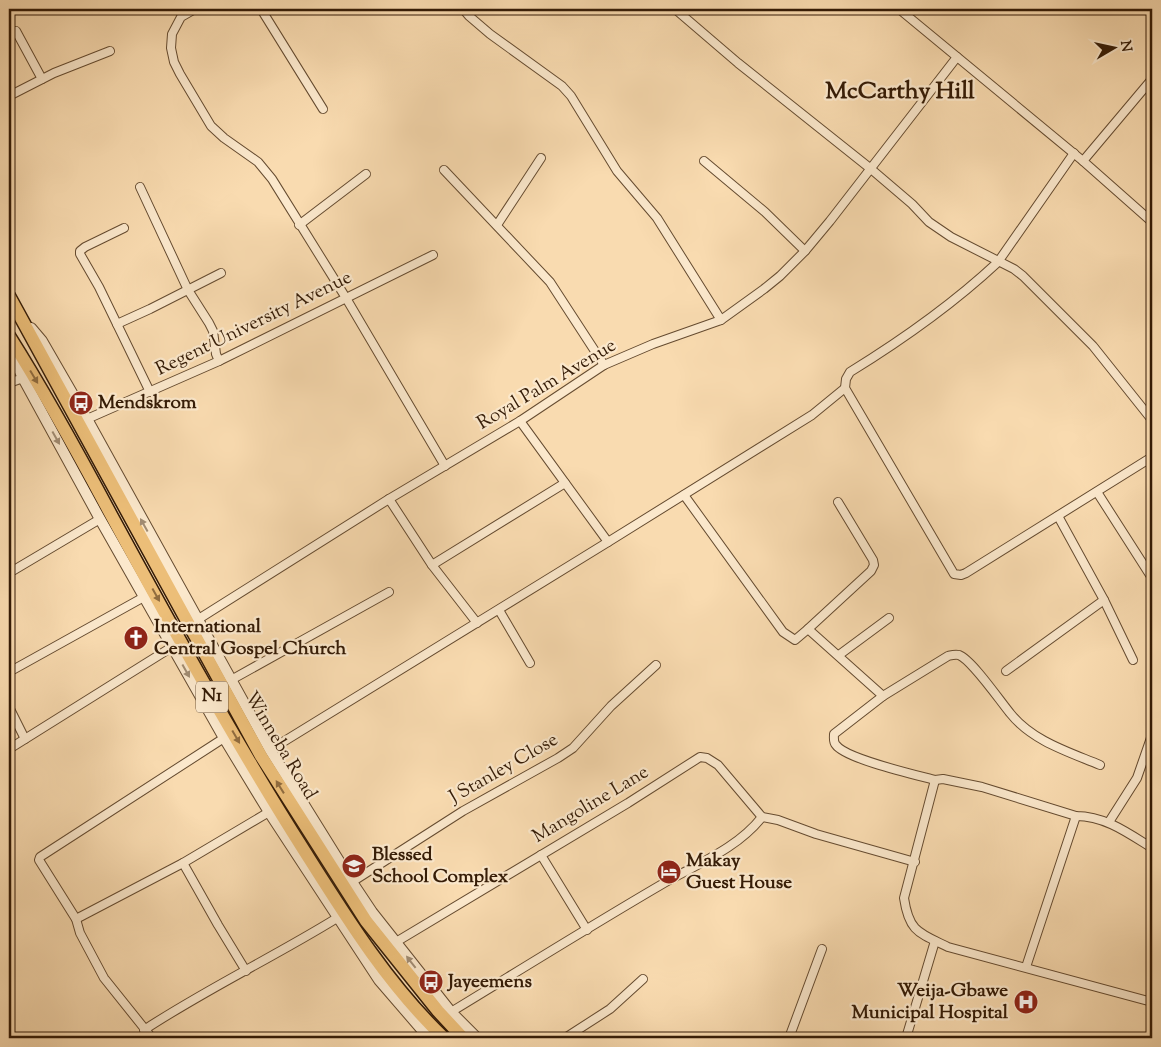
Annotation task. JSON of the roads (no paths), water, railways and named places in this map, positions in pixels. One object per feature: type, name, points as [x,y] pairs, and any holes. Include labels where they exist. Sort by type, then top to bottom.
[{"type":"highway","name":"Winneba Road","points":[[9,296],[261,756],[321,842],[366,921],[462,1038]]},
{"type":"highway","name":"Winneba Road","points":[[9,336],[72,441],[212,697],[302,855],[390,978],[444,1038]]},
{"type":"street","points":[[195,9],[181,17],[172,34],[171,48],[180,74],[212,126],[224,138],[258,162],[272,179],[346,298],[445,466]]},
{"type":"street","points":[[261,9],[323,109]]},
{"type":"street","points":[[463,9],[490,34],[562,86],[571,96],[617,171],[657,218],[721,320]]},
{"type":"street","points":[[675,9],[738,63],[912,204],[929,222],[951,237],[1014,269],[1023,276],[1093,346],[1152,420]]},
{"type":"street","points":[[900,9],[1074,153],[1152,222]]},
{"type":"street","points":[[16,31],[42,79]]},
{"type":"street","points":[[9,96],[62,70],[110,51]]},
{"type":"street","name":"Royal Palm Avenue","points":[[197,620],[389,499],[520,421],[604,365],[652,344],[721,320],[764,289],[805,251],[871,170],[957,57]]},
{"type":"street","points":[[1083,161],[1152,79]]},
{"type":"street","points":[[1074,153],[998,262],[983,277],[899,342],[850,372],[846,379],[845,388],[954,574],[961,575],[966,573],[1098,492],[1152,456]]},
{"type":"street","points":[[497,225],[541,158]]},
{"type":"street","points":[[704,161],[765,212],[805,251]]},
{"type":"street","points":[[444,170],[550,282],[604,365]]},
{"type":"street","points":[[299,224],[366,174]]},
{"type":"street","points":[[140,187],[173,262],[213,331],[216,354],[219,360]]},
{"type":"street","points":[[124,228],[80,251],[150,392]]},
{"type":"street","name":"Regent University Avenue","points":[[87,419],[219,360],[433,255]]},
{"type":"street","points":[[117,324],[221,272]]},
{"type":"street","points":[[20,316],[42,342],[87,419],[321,842],[451,1012],[477,1038]]},
{"type":"street","points":[[9,348],[23,378],[100,519],[224,738],[269,812],[302,855],[337,918],[379,980],[428,1038]]},
{"type":"street","points":[[9,383],[23,378]]},
{"type":"street","points":[[270,750],[499,610],[812,414],[845,388]]},
{"type":"street","points":[[520,421],[608,542]]},
{"type":"street","points":[[432,565],[565,483]]},
{"type":"street","points":[[1098,492],[1152,578]]},
{"type":"street","points":[[684,494],[784,632],[794,640],[871,571],[874,565],[873,560],[838,502]]},
{"type":"street","points":[[389,499],[432,565],[477,623]]},
{"type":"street","points":[[1058,516],[1104,600],[1133,660]]},
{"type":"street","points":[[9,573],[100,519]]},
{"type":"street","points":[[231,680],[389,592]]},
{"type":"street","points":[[9,672],[144,597]]},
{"type":"street","points":[[1006,671],[1104,600]]},
{"type":"street","points":[[499,610],[530,663]]},
{"type":"street","points":[[839,655],[889,618]]},
{"type":"street","points":[[808,629],[883,696]]},
{"type":"street","points":[[9,749],[172,647]]},
{"type":"street","points":[[1100,766],[1053,745],[1025,729],[1010,713],[988,683],[962,657],[956,654],[948,656],[883,696],[834,734],[837,747],[848,754],[864,760],[935,780],[943,779],[982,787],[1076,816],[1088,816],[1109,822],[1152,848]]},
{"type":"street","name":"J Stanley Close","points":[[352,882],[462,811],[573,748],[611,706],[656,665]]},
{"type":"street","points":[[9,707],[25,739]]},
{"type":"street","points":[[1109,822],[1137,778],[1152,735]]},
{"type":"street","points":[[152,1038],[104,978],[91,957],[76,919],[40,863],[40,857],[224,738]]},
{"type":"street","name":"Mangoline Lane","points":[[396,942],[628,803],[700,757],[712,760],[718,765],[762,817]]},
{"type":"street","points":[[935,780],[904,898],[906,913],[911,924],[921,934],[948,947],[1152,1002]]},
{"type":"street","points":[[76,919],[183,863],[269,812]]},
{"type":"street","points":[[1026,967],[1076,816]]},
{"type":"street","points":[[451,1012],[659,886],[741,840],[762,817],[778,820],[816,834],[914,862]]},
{"type":"street","points":[[541,855],[587,930]]},
{"type":"street","points":[[183,863],[246,971]]},
{"type":"street","points":[[144,1030],[179,1007],[246,971],[337,918]]},
{"type":"street","points":[[906,1038],[934,941]]},
{"type":"street","points":[[789,1038],[822,949]]},
{"type":"street","points":[[565,1038],[610,1009],[643,979]]},
{"type":"place","name":"Mendskrom","points":[[81,403]]},
{"type":"place","name":"International Central Gospel Church","points":[[136,638]]},
{"type":"place","name":"Blessed School Complex","points":[[354,866]]},
{"type":"place","name":"Makay Guest House","points":[[669,872]]},
{"type":"place","name":"Jayeemens","points":[[431,982]]},
{"type":"place","name":"Weija-Gbawe Municipal Hospital","points":[[1026,1002]]},
{"type":"district","name":"McCarthy Hill","points":[[900,92]]}]
